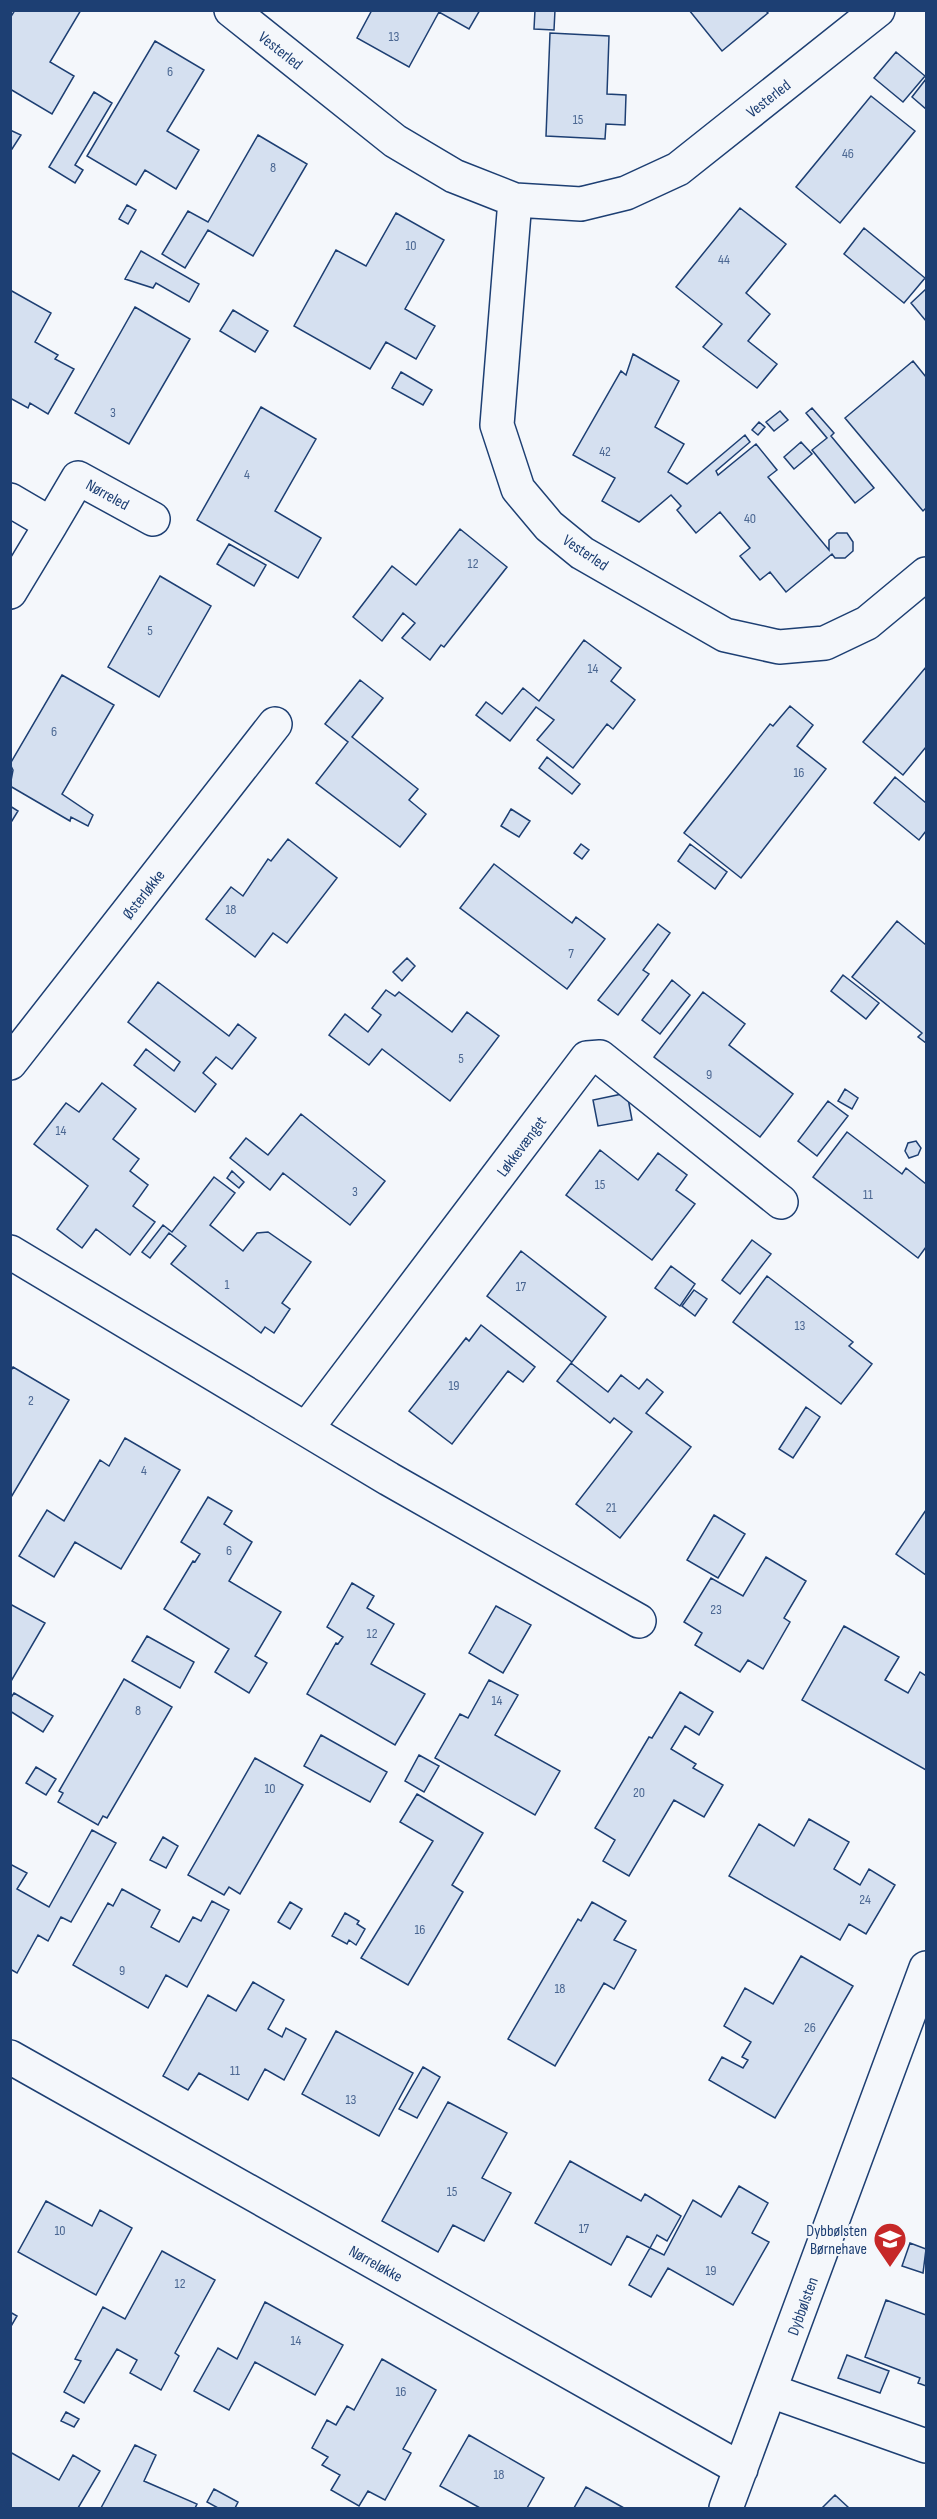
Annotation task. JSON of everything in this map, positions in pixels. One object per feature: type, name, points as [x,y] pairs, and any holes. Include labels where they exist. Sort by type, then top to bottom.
[{"type":"street","name":"Vesterled","points":[[231,10],[395,141],[454,176],[515,200],[581,204],[626,193],[678,169],[878,10]]},
{"type":"street","name":"Vesterled","points":[[515,200],[496,425],[518,489],[549,526],[582,553],[724,635],[778,647],[825,643],[867,623],[927,574]]},
{"type":"street","name":"Nørreled","points":[[10,592],[78,478],[153,519]]},
{"type":"street","points":[[10,500],[51,524]]},
{"type":"street","name":"Østerløkke","points":[[10,1063],[275,724]]},
{"type":"street","name":"Løkkevænget","points":[[307,1428],[587,1058],[600,1057],[781,1202]]},
{"type":"street","points":[[10,1252],[389,1479],[639,1621]]},
{"type":"street","name":"Dybbølsten","points":[[726,2508],[927,1968]]},
{"type":"street","name":"Nørreløkke","points":[[10,2057],[741,2469]]},
{"type":"street","points":[[771,2391],[927,2446]]},
{"type":"building","points":[[15,10],[81,10],[50,62],[74,76],[52,114],[10,89],[10,18]]},
{"type":"building","points":[[372,10],[480,10],[469,29],[439,12],[409,67],[357,38]]},
{"type":"building","points":[[535,10],[555,10],[554,30],[534,29]]},
{"type":"building","points":[[689,10],[765,10],[768,13],[722,51]]},
{"type":"building","points":[[550,33],[609,36],[607,94],[626,95],[625,125],[606,124],[605,139],[546,136]]},
{"type":"building","points":[[155,41],[204,70],[167,131],[199,150],[176,189],[145,170],[136,185],[87,156]]},
{"type":"building","points":[[896,52],[925,76],[903,102],[874,78]]},
{"type":"building","points":[[926,79],[926,109],[912,97]]},
{"type":"building","points":[[94,92],[112,103],[75,165],[83,170],[75,183],[49,167]]},
{"type":"building","points":[[871,96],[915,131],[840,223],[796,187]]},
{"type":"building","points":[[10,130],[21,135],[12,149],[10,148]]},
{"type":"building","points":[[258,135],[307,164],[253,256],[208,230],[185,268],[162,254],[188,211],[208,222]]},
{"type":"building","points":[[127,205],[136,210],[128,224],[119,219]]},
{"type":"building","points":[[740,208],[786,244],[746,293],[770,314],[748,341],[777,364],[757,388],[703,347],[722,324],[676,287]]},
{"type":"building","points":[[396,213],[444,240],[405,309],[435,326],[416,359],[386,342],[370,369],[294,326],[336,250],[366,266]]},
{"type":"building","points":[[864,228],[925,278],[904,303],[844,254]]},
{"type":"building","points":[[141,251],[199,284],[189,302],[156,283],[153,288],[125,279]]},
{"type":"building","points":[[926,289],[926,321],[911,303]]},
{"type":"building","points":[[10,290],[51,313],[35,342],[58,355],[55,359],[74,369],[48,414],[30,403],[28,408],[10,398]]},
{"type":"building","points":[[135,307],[190,339],[129,444],[75,413]]},
{"type":"building","points":[[233,310],[268,331],[255,352],[220,331]]},
{"type":"building","points":[[633,354],[679,381],[655,427],[684,444],[668,472],[687,484],[745,435],[750,442],[716,471],[718,475],[756,444],[777,470],[768,477],[829,550],[829,540],[837,533],[847,533],[853,542],[853,551],[845,558],[835,558],[832,554],[786,592],[770,572],[760,580],[740,556],[750,548],[720,512],[696,533],[677,510],[681,506],[671,495],[639,522],[602,501],[615,478],[573,455],[621,371],[626,375]]},
{"type":"building","points":[[913,361],[926,377],[926,508],[923,511],[845,418]]},
{"type":"building","points":[[401,372],[432,390],[423,405],[392,388]]},
{"type":"building","points":[[261,407],[316,439],[275,511],[321,538],[298,578],[197,520]]},
{"type":"building","points":[[812,408],[834,433],[831,436],[874,488],[855,503],[812,450],[827,438],[806,413]]},
{"type":"building","points":[[780,411],[788,420],[774,431],[766,422]]},
{"type":"building","points":[[759,422],[765,427],[758,435],[752,430]]},
{"type":"building","points":[[801,442],[812,454],[794,469],[784,457]]},
{"type":"building","points":[[460,529],[507,567],[444,647],[441,645],[430,660],[402,638],[415,623],[403,613],[382,641],[353,617],[392,566],[416,585]]},
{"type":"building","points":[[229,544],[266,565],[254,586],[217,564]]},
{"type":"building","points":[[160,576],[211,606],[159,697],[108,667]]},
{"type":"building","points":[[584,640],[621,668],[611,681],[635,700],[613,729],[607,724],[573,768],[537,740],[554,720],[536,707],[510,741],[476,715],[486,702],[502,714],[523,688],[539,701]]},
{"type":"building","points":[[926,667],[926,747],[903,775],[863,742]]},
{"type":"building","points":[[62,675],[114,705],[62,794],[93,815],[88,826],[71,817],[70,821],[10,786],[13,770],[10,764]]},
{"type":"building","points":[[360,680],[383,698],[352,737],[418,789],[409,800],[426,814],[400,847],[316,783],[348,742],[325,724]]},
{"type":"building","points":[[790,706],[813,725],[797,746],[826,769],[741,878],[684,833],[770,724],[773,726]]},
{"type":"building","points":[[547,757],[580,784],[572,794],[539,768]]},
{"type":"building","points":[[895,777],[926,803],[926,831],[919,840],[874,803]]},
{"type":"building","points":[[10,806],[18,811],[10,824]]},
{"type":"building","points":[[511,809],[530,821],[519,837],[501,826]]},
{"type":"building","points":[[288,839],[337,878],[287,943],[273,933],[255,957],[206,919],[231,887],[243,896],[268,859],[271,861]]},
{"type":"building","points":[[581,844],[589,850],[582,859],[574,853]]},
{"type":"building","points":[[690,844],[727,872],[715,889],[678,861]]},
{"type":"building","points":[[494,864],[572,923],[576,917],[605,939],[567,989],[460,908]]},
{"type":"building","points":[[897,921],[926,945],[926,1043],[918,1037],[922,1033],[852,977]]},
{"type":"building","points":[[658,924],[670,933],[643,970],[649,974],[618,1015],[598,1000]]},
{"type":"building","points":[[407,958],[415,966],[402,981],[393,972]]},
{"type":"building","points":[[843,975],[879,1003],[866,1019],[831,991]]},
{"type":"building","points":[[672,980],[690,995],[660,1034],[642,1020]]},
{"type":"building","points":[[158,982],[229,1036],[238,1024],[256,1038],[232,1069],[216,1057],[203,1073],[216,1084],[195,1112],[134,1065],[146,1049],[174,1071],[180,1062],[128,1022]]},
{"type":"building","points":[[386,990],[395,996],[399,992],[452,1032],[467,1012],[499,1036],[450,1101],[382,1049],[369,1065],[329,1035],[345,1014],[368,1032],[381,1015],[372,1008]]},
{"type":"building","points":[[703,992],[745,1024],[729,1045],[793,1094],[760,1137],[654,1057]]},
{"type":"building","points":[[102,1083],[136,1109],[113,1139],[139,1159],[130,1171],[148,1185],[133,1206],[155,1222],[130,1255],[96,1229],[82,1248],[57,1229],[88,1186],[34,1144],[66,1103],[79,1112]]},
{"type":"building","points":[[845,1089],[858,1098],[852,1109],[838,1101]]},
{"type":"building","points":[[627,1093],[632,1120],[598,1126],[593,1100]]},
{"type":"building","points":[[828,1101],[848,1116],[817,1156],[798,1141]]},
{"type":"building","points":[[301,1114],[385,1181],[350,1225],[283,1173],[270,1190],[230,1158],[246,1138],[268,1155]]},
{"type":"building","points":[[847,1132],[902,1174],[906,1168],[926,1184],[926,1247],[918,1258],[813,1177]]},
{"type":"building","points":[[916,1141],[921,1148],[918,1155],[909,1158],[905,1151],[908,1143]]},
{"type":"building","points":[[600,1150],[638,1180],[658,1153],[687,1175],[676,1190],[695,1204],[652,1260],[566,1195]]},
{"type":"building","points":[[232,1171],[244,1182],[239,1188],[227,1178]]},
{"type":"building","points":[[214,1177],[235,1193],[210,1225],[243,1251],[257,1233],[268,1232],[311,1262],[282,1303],[290,1309],[274,1333],[265,1327],[261,1333],[171,1264],[186,1246],[169,1233],[150,1258],[142,1252],[163,1225],[172,1232]]},
{"type":"building","points":[[752,1240],[771,1254],[740,1294],[722,1280]]},
{"type":"building","points":[[521,1251],[606,1317],[572,1362],[487,1296]]},
{"type":"building","points":[[671,1266],[695,1284],[680,1306],[655,1288]]},
{"type":"building","points":[[767,1276],[853,1342],[849,1346],[872,1364],[841,1404],[733,1322]]},
{"type":"building","points":[[694,1290],[707,1299],[695,1316],[682,1306]]},
{"type":"building","points":[[481,1325],[535,1367],[523,1382],[508,1371],[452,1444],[409,1411],[466,1338],[469,1341]]},
{"type":"building","points":[[571,1363],[608,1392],[621,1375],[639,1389],[647,1379],[663,1392],[646,1413],[691,1447],[620,1538],[576,1504],[632,1432],[614,1418],[610,1423],[557,1381]]},
{"type":"building","points":[[13,1367],[69,1400],[10,1499],[10,1372]]},
{"type":"building","points":[[806,1407],[820,1417],[793,1458],[779,1449]]},
{"type":"building","points":[[125,1438],[180,1470],[121,1569],[75,1542],[54,1577],[19,1556],[47,1510],[64,1521],[100,1460],[109,1466]]},
{"type":"building","points":[[208,1497],[232,1511],[224,1524],[252,1542],[229,1581],[281,1612],[255,1656],[267,1663],[249,1693],[215,1672],[229,1649],[164,1609],[193,1561],[195,1562],[200,1554],[181,1542]]},
{"type":"building","points":[[926,1510],[926,1575],[896,1554]]},
{"type":"building","points":[[714,1515],[745,1534],[718,1578],[687,1560]]},
{"type":"building","points":[[766,1557],[806,1581],[784,1618],[790,1622],[763,1669],[748,1660],[740,1672],[695,1645],[702,1633],[684,1622],[711,1578],[743,1596]]},
{"type":"building","points":[[352,1583],[374,1596],[367,1608],[394,1624],[371,1664],[425,1694],[395,1745],[307,1694],[336,1643],[338,1644],[343,1637],[327,1627]]},
{"type":"building","points":[[10,1604],[45,1623],[10,1683]]},
{"type":"building","points":[[496,1606],[531,1625],[503,1673],[469,1653]]},
{"type":"building","points":[[844,1626],[899,1657],[885,1680],[908,1693],[920,1672],[926,1676],[926,1770],[802,1700]]},
{"type":"building","points":[[147,1636],[194,1662],[180,1688],[132,1661]]},
{"type":"building","points":[[124,1679],[172,1707],[107,1818],[103,1816],[98,1825],[58,1802],[63,1793],[59,1791]]},
{"type":"building","points":[[489,1680],[518,1695],[495,1735],[560,1771],[535,1815],[435,1758],[460,1714],[468,1718]]},
{"type":"building","points":[[680,1692],[713,1712],[699,1735],[685,1726],[671,1749],[696,1764],[693,1768],[723,1785],[704,1817],[674,1800],[629,1876],[603,1861],[615,1840],[595,1828],[649,1737],[652,1738]]},
{"type":"building","points":[[14,1693],[53,1716],[43,1732],[10,1711],[10,1699]]},
{"type":"building","points":[[321,1735],[387,1772],[370,1802],[304,1766]]},
{"type":"building","points":[[419,1755],[439,1766],[424,1792],[405,1781]]},
{"type":"building","points":[[255,1758],[303,1785],[240,1894],[229,1887],[224,1895],[188,1875]]},
{"type":"building","points":[[36,1767],[56,1779],[46,1795],[26,1783]]},
{"type":"building","points":[[417,1794],[483,1833],[452,1885],[463,1892],[408,1985],[361,1958],[433,1841],[400,1822]]},
{"type":"building","points":[[809,1819],[849,1842],[834,1869],[860,1885],[869,1869],[895,1885],[866,1934],[849,1924],[840,1940],[729,1876],[759,1824],[794,1846]]},
{"type":"building","points":[[92,1830],[116,1843],[71,1922],[61,1917],[48,1941],[38,1935],[17,1973],[10,1969],[10,1864],[27,1873],[17,1889],[49,1907]]},
{"type":"building","points":[[163,1837],[178,1846],[166,1868],[150,1860]]},
{"type":"building","points":[[122,1889],[160,1910],[151,1927],[179,1942],[193,1917],[201,1921],[212,1901],[229,1910],[187,1987],[166,1975],[148,2008],[73,1965],[108,1903],[113,1906]]},
{"type":"building","points":[[290,1902],[302,1909],[290,1929],[278,1922]]},
{"type":"building","points":[[592,1902],[626,1921],[614,1940],[636,1950],[614,1989],[604,1983],[555,2066],[508,2039],[578,1919],[581,1921]]},
{"type":"building","points":[[345,1913],[359,1921],[357,1924],[365,1929],[356,1945],[349,1940],[347,1944],[332,1936]]},
{"type":"building","points":[[801,1956],[853,1986],[775,2118],[709,2080],[722,2057],[743,2068],[748,2060],[742,2057],[751,2042],[724,2026],[745,1988],[773,2004]]},
{"type":"building","points":[[253,1982],[284,2000],[268,2029],[282,2037],[286,2028],[306,2039],[284,2080],[265,2069],[248,2100],[199,2073],[188,2090],[163,2076],[208,1995],[236,2011]]},
{"type":"building","points":[[336,2031],[413,2073],[379,2136],[302,2094]]},
{"type":"building","points":[[423,2067],[440,2077],[417,2118],[399,2109]]},
{"type":"building","points":[[448,2102],[507,2133],[482,2178],[511,2193],[484,2241],[453,2225],[438,2252],[382,2221]]},
{"type":"building","points":[[570,2161],[641,2201],[645,2194],[681,2216],[667,2241],[657,2235],[650,2248],[627,2236],[611,2265],[535,2223]]},
{"type":"building","points":[[739,2186],[768,2203],[752,2233],[769,2242],[733,2305],[668,2268],[651,2297],[629,2285],[650,2248],[664,2255],[693,2200],[721,2217]]},
{"type":"building","points":[[46,2201],[92,2226],[100,2210],[132,2228],[96,2295],[18,2252]]},
{"type":"building","points":[[910,2243],[926,2249],[923,2273],[902,2266]]},
{"type":"building","points":[[162,2251],[215,2280],[175,2353],[179,2356],[161,2390],[130,2373],[137,2360],[117,2349],[84,2403],[64,2392],[81,2361],[75,2359],[103,2307],[125,2319]]},
{"type":"building","points":[[886,2300],[926,2315],[926,2386],[918,2383],[920,2378],[865,2357]]},
{"type":"building","points":[[265,2302],[343,2345],[315,2395],[255,2362],[229,2410],[194,2391],[218,2348],[237,2359]]},
{"type":"building","points":[[10,2312],[17,2316],[10,2328]]},
{"type":"building","points":[[847,2355],[889,2371],[880,2393],[838,2378]]},
{"type":"building","points":[[382,2359],[436,2390],[403,2449],[411,2453],[385,2500],[368,2491],[359,2506],[331,2490],[340,2475],[322,2465],[328,2457],[312,2448],[327,2420],[336,2425],[347,2406],[354,2410]]},
{"type":"building","points":[[66,2412],[79,2419],[74,2427],[61,2421]]},
{"type":"building","points":[[469,2435],[544,2478],[527,2508],[480,2508],[440,2486]]},
{"type":"building","points":[[135,2445],[156,2455],[144,2481],[197,2504],[195,2508],[101,2508]]},
{"type":"building","points":[[10,2452],[59,2480],[73,2455],[100,2471],[78,2508],[10,2508]]},
{"type":"building","points":[[586,2487],[624,2508],[574,2508]]},
{"type":"building","points":[[214,2489],[238,2502],[235,2508],[218,2508],[207,2502]]},
{"type":"building","points":[[835,2495],[849,2508],[822,2508]]},
{"type":"place","name":"Dybbølsten Børnehave","points":[[890,2268]]}]
